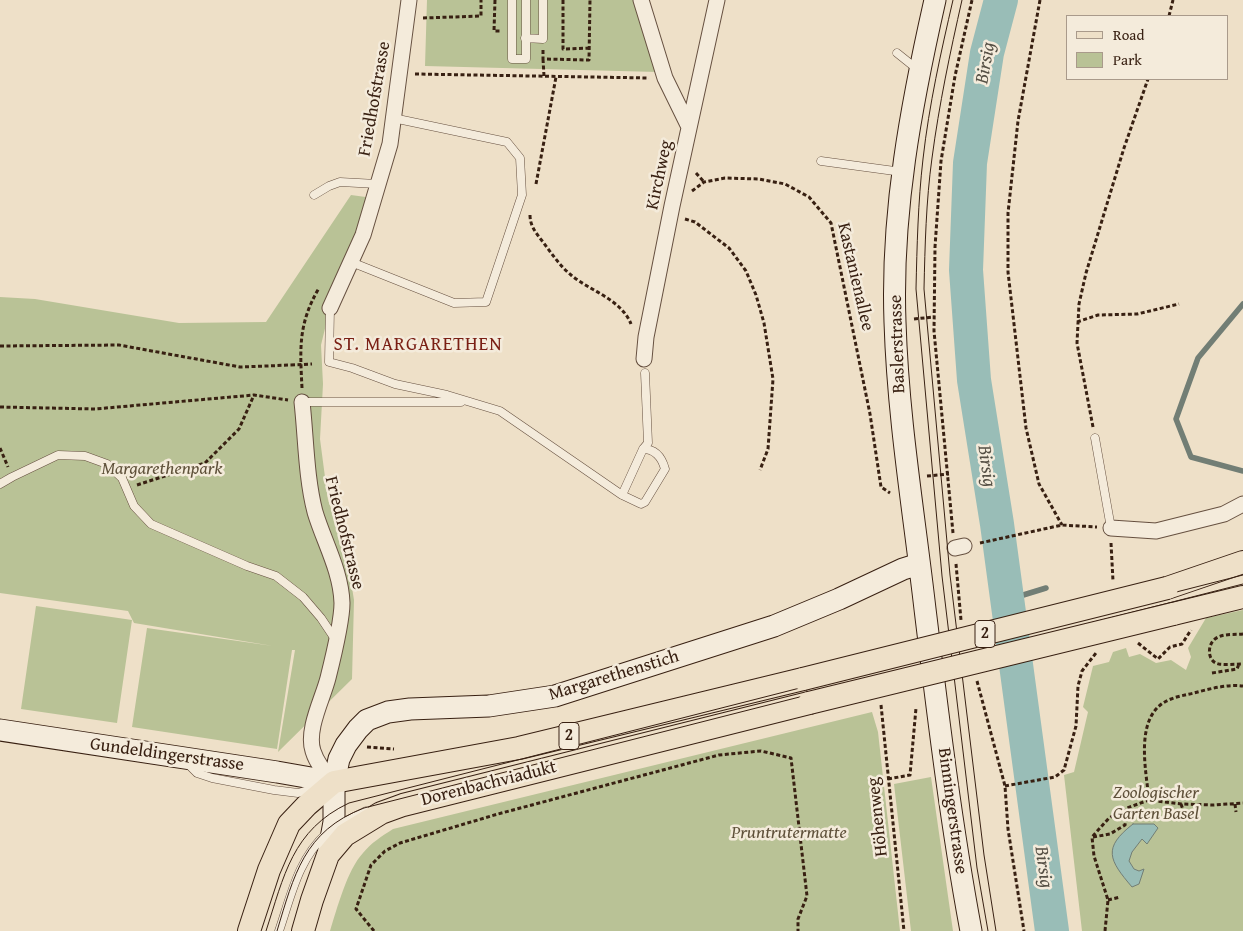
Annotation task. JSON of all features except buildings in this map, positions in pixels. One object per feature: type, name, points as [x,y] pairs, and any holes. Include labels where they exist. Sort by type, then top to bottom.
[{"type":"main road","name":"Baslerstrasse","points":[[934,0],[919,71],[902,172],[896,248],[895,320],[900,411],[918,486],[919,564],[935,690]]},
{"type":"main road","name":"2","points":[[1167,588],[1243,562]]},
{"type":"main road","name":"Margarethenstich","points":[[328,855],[334,827],[334,782],[340,759],[346,746],[367,720],[388,712],[410,709],[489,706],[555,696],[774,626],[839,599],[903,569],[919,564]]},
{"type":"main road","name":"Dorenbachviadukt","points":[[334,782],[519,748],[803,680],[1167,588]]},
{"type":"main road","name":"2","points":[[1173,614],[1243,597]]},
{"type":"main road","name":"Dorenbachviadukt","points":[[328,855],[345,836],[381,813],[403,805],[1173,614]]},
{"type":"main road","name":"Binningerstrasse","points":[[935,690],[971,931]]},
{"type":"main road","name":"Gundeldingerstrasse","points":[[0,730],[334,782]]},
{"type":"main road","points":[[249,931],[269,870],[289,824],[307,805],[334,782]]},
{"type":"main road","name":"2","points":[[303,931],[328,855]]},
{"type":"street","name":"Friedhofstrasse","points":[[330,308],[364,235],[377,184],[390,144],[409,0]]},
{"type":"street","points":[[641,0],[665,78],[689,127]]},
{"type":"street","name":"Kirchweg","points":[[645,366],[646,337],[671,211],[717,0]]},
{"type":"street","name":"Friedhofstrasse","points":[[302,402],[311,493],[315,512],[338,575],[342,603],[328,677],[311,735],[312,750],[321,768],[334,782]]},
{"type":"street","points":[[1111,528],[1156,531],[1224,514],[1243,504]]},
{"type":"lane","points":[[512,0],[512,60],[526,60],[526,0]]},
{"type":"lane","points":[[525,38],[543,39],[543,0]]},
{"type":"lane","points":[[897,53],[919,71]]},
{"type":"lane","points":[[351,262],[454,303],[486,302],[522,195],[520,158],[507,142],[393,118]]},
{"type":"lane","points":[[820,161],[902,172]]},
{"type":"lane","points":[[314,195],[340,182],[377,184]]},
{"type":"lane","name":"Friedhofstrasse","points":[[330,308],[329,362],[394,384],[471,402]]},
{"type":"lane","points":[[622,495],[643,449],[648,443],[645,366]]},
{"type":"lane","points":[[302,402],[471,402],[500,410],[622,495],[641,504],[645,502],[665,469],[660,456],[652,450],[643,449]]},
{"type":"lane","points":[[1095,438],[1111,528]]},
{"type":"lane","points":[[0,484],[12,476],[58,455],[85,456],[107,464],[122,478],[134,506],[151,524],[247,566],[276,576],[303,597],[321,618],[336,641]]},
{"type":"lane","points":[[1167,588],[1184,590],[1201,585]]},
{"type":"lane","points":[[1173,614],[1208,596]]},
{"type":"lane","points":[[279,931],[296,878],[304,860],[321,838],[334,827],[372,808],[403,805]]},
{"type":"path","points":[[407,19],[481,16],[481,0]]},
{"type":"path","points":[[563,0],[563,49],[589,48]]},
{"type":"path","points":[[543,59],[589,60],[590,0]]},
{"type":"path","points":[[961,622],[960,547],[949,474],[933,304],[941,161],[955,76],[972,0]]},
{"type":"path","points":[[1040,0],[1017,130],[1008,213],[1008,272],[1026,428],[1039,484],[1062,525]]},
{"type":"path","points":[[1169,15],[1173,0]]},
{"type":"path","points":[[543,39],[544,76]]},
{"type":"path","points":[[400,74],[637,78]]},
{"type":"path","points":[[535,186],[556,76]]},
{"type":"path","points":[[1095,438],[1077,343],[1079,304],[1086,273],[1124,148],[1148,80]]},
{"type":"path","name":"Kastanienallee","points":[[671,211],[704,182],[725,178],[785,184],[809,197],[832,223],[870,414],[881,487],[891,493],[918,486]]},
{"type":"path","points":[[671,211],[695,222],[729,248],[746,271],[756,296],[764,323],[772,378],[768,450],[760,470]]},
{"type":"path","points":[[530,213],[530,223],[560,264],[571,275],[607,297],[622,310],[629,318],[634,330]]},
{"type":"path","points":[[933,304],[937,308]]},
{"type":"path","points":[[1077,322],[1098,315],[1137,314],[1179,304]]},
{"type":"path","points":[[913,319],[933,317]]},
{"type":"path","points":[[0,346],[120,345],[240,367],[312,364]]},
{"type":"path","points":[[0,408],[95,409],[254,395],[302,402]]},
{"type":"path","points":[[126,488],[205,463],[239,429],[254,395]]},
{"type":"path","points":[[0,448],[12,476]]},
{"type":"path","points":[[918,486],[926,476],[949,474]]},
{"type":"path","points":[[960,547],[1062,525],[1111,528]]},
{"type":"path","points":[[1135,641],[1158,658],[1170,647],[1182,644],[1195,624]]},
{"type":"path","points":[[1241,664],[1220,664],[1214,662],[1210,658],[1210,648],[1216,638],[1224,635],[1243,634]]},
{"type":"path","points":[[1005,786],[1055,777],[1064,770],[1076,726],[1078,686],[1082,671],[1100,649]]},
{"type":"path","points":[[1212,673],[1237,669],[1241,664]]},
{"type":"path","points":[[976,680],[1005,786],[1008,829],[1024,931]]},
{"type":"path","points":[[1149,800],[1144,744],[1149,721],[1156,709],[1170,699],[1202,691],[1236,685],[1243,686]]},
{"type":"path","name":"Höhenweg","points":[[881,701],[904,931]]},
{"type":"path","points":[[888,779],[910,775],[916,701]]},
{"type":"path","points":[[374,931],[362,919],[356,909],[371,865],[385,851],[400,843],[498,814],[719,754],[761,751],[791,758],[807,896],[798,919],[798,931]]},
{"type":"path","points":[[1105,931],[1108,900],[1094,856],[1092,837],[1109,818],[1127,808],[1149,800],[1180,804],[1243,803]]},
{"type":"path","points":[[1180,804],[1186,819]]},
{"type":"path","points":[[1234,804],[1236,812]]},
{"type":"path","points":[[1092,837],[1110,834],[1125,825],[1127,808]]},
{"type":"path","points":[[1108,900],[1120,897]]},
{"type":"green space","points":[[427,0],[634,0],[658,72],[425,66]]},
{"type":"green space","name":"Margarethenpark","points":[[351,195],[373,198],[330,308],[321,345],[323,384],[320,439],[328,500],[346,551],[354,600],[352,679],[278,752],[295,650],[292,650],[277,749],[132,727],[147,628],[273,646],[134,623],[128,611],[0,593],[0,297],[35,299],[179,323],[266,322]]},
{"type":"green space","points":[[36,606],[132,620],[117,723],[21,709]]},
{"type":"green space","name":"Zoologischer Garten Basel","points":[[1243,610],[1243,931],[1082,931],[1064,775],[1074,772],[1088,712],[1083,707],[1093,666],[1109,662],[1113,652],[1126,648],[1129,657],[1140,654],[1156,663],[1171,660],[1186,670],[1191,657],[1188,648],[1206,618]]},
{"type":"green space","name":"Pruntrutermatte","points":[[872,712],[878,732],[900,931],[330,931],[343,890],[357,860],[366,849],[393,829]]},
{"type":"green space","points":[[931,777],[953,931],[911,931],[894,784]]},
{"type":"water","points":[[1133,824],[1154,824],[1158,828],[1147,844],[1142,839],[1132,852],[1129,861],[1134,869],[1139,871],[1144,869],[1139,884],[1132,887],[1118,869],[1112,854],[1117,840]]},
{"type":"waterway","name":"Birsig","points":[[1001,0],[987,53],[970,163],[966,270],[974,380],[997,524],[1052,931]]},
{"type":"waterway","points":[[1243,304],[1198,358],[1176,419],[1191,457],[1243,471]]},
{"type":"waterway","points":[[1007,600],[1046,588]]},
{"type":"tram line","points":[[953,0],[936,79],[921,175],[916,289],[942,576],[977,868],[988,931]]},
{"type":"tram line","points":[[962,0],[945,79],[932,158],[927,207],[924,289],[950,575],[984,855],[996,931]]},
{"type":"tram line","points":[[266,931],[285,873],[302,841],[330,814],[349,803],[1243,575]]},
{"type":"tram line","points":[[277,931],[289,891],[304,857],[327,829],[364,808],[1243,584]]},
{"type":"district","name":"ST. MARGARETHEN","points":[[418,345]]}]
